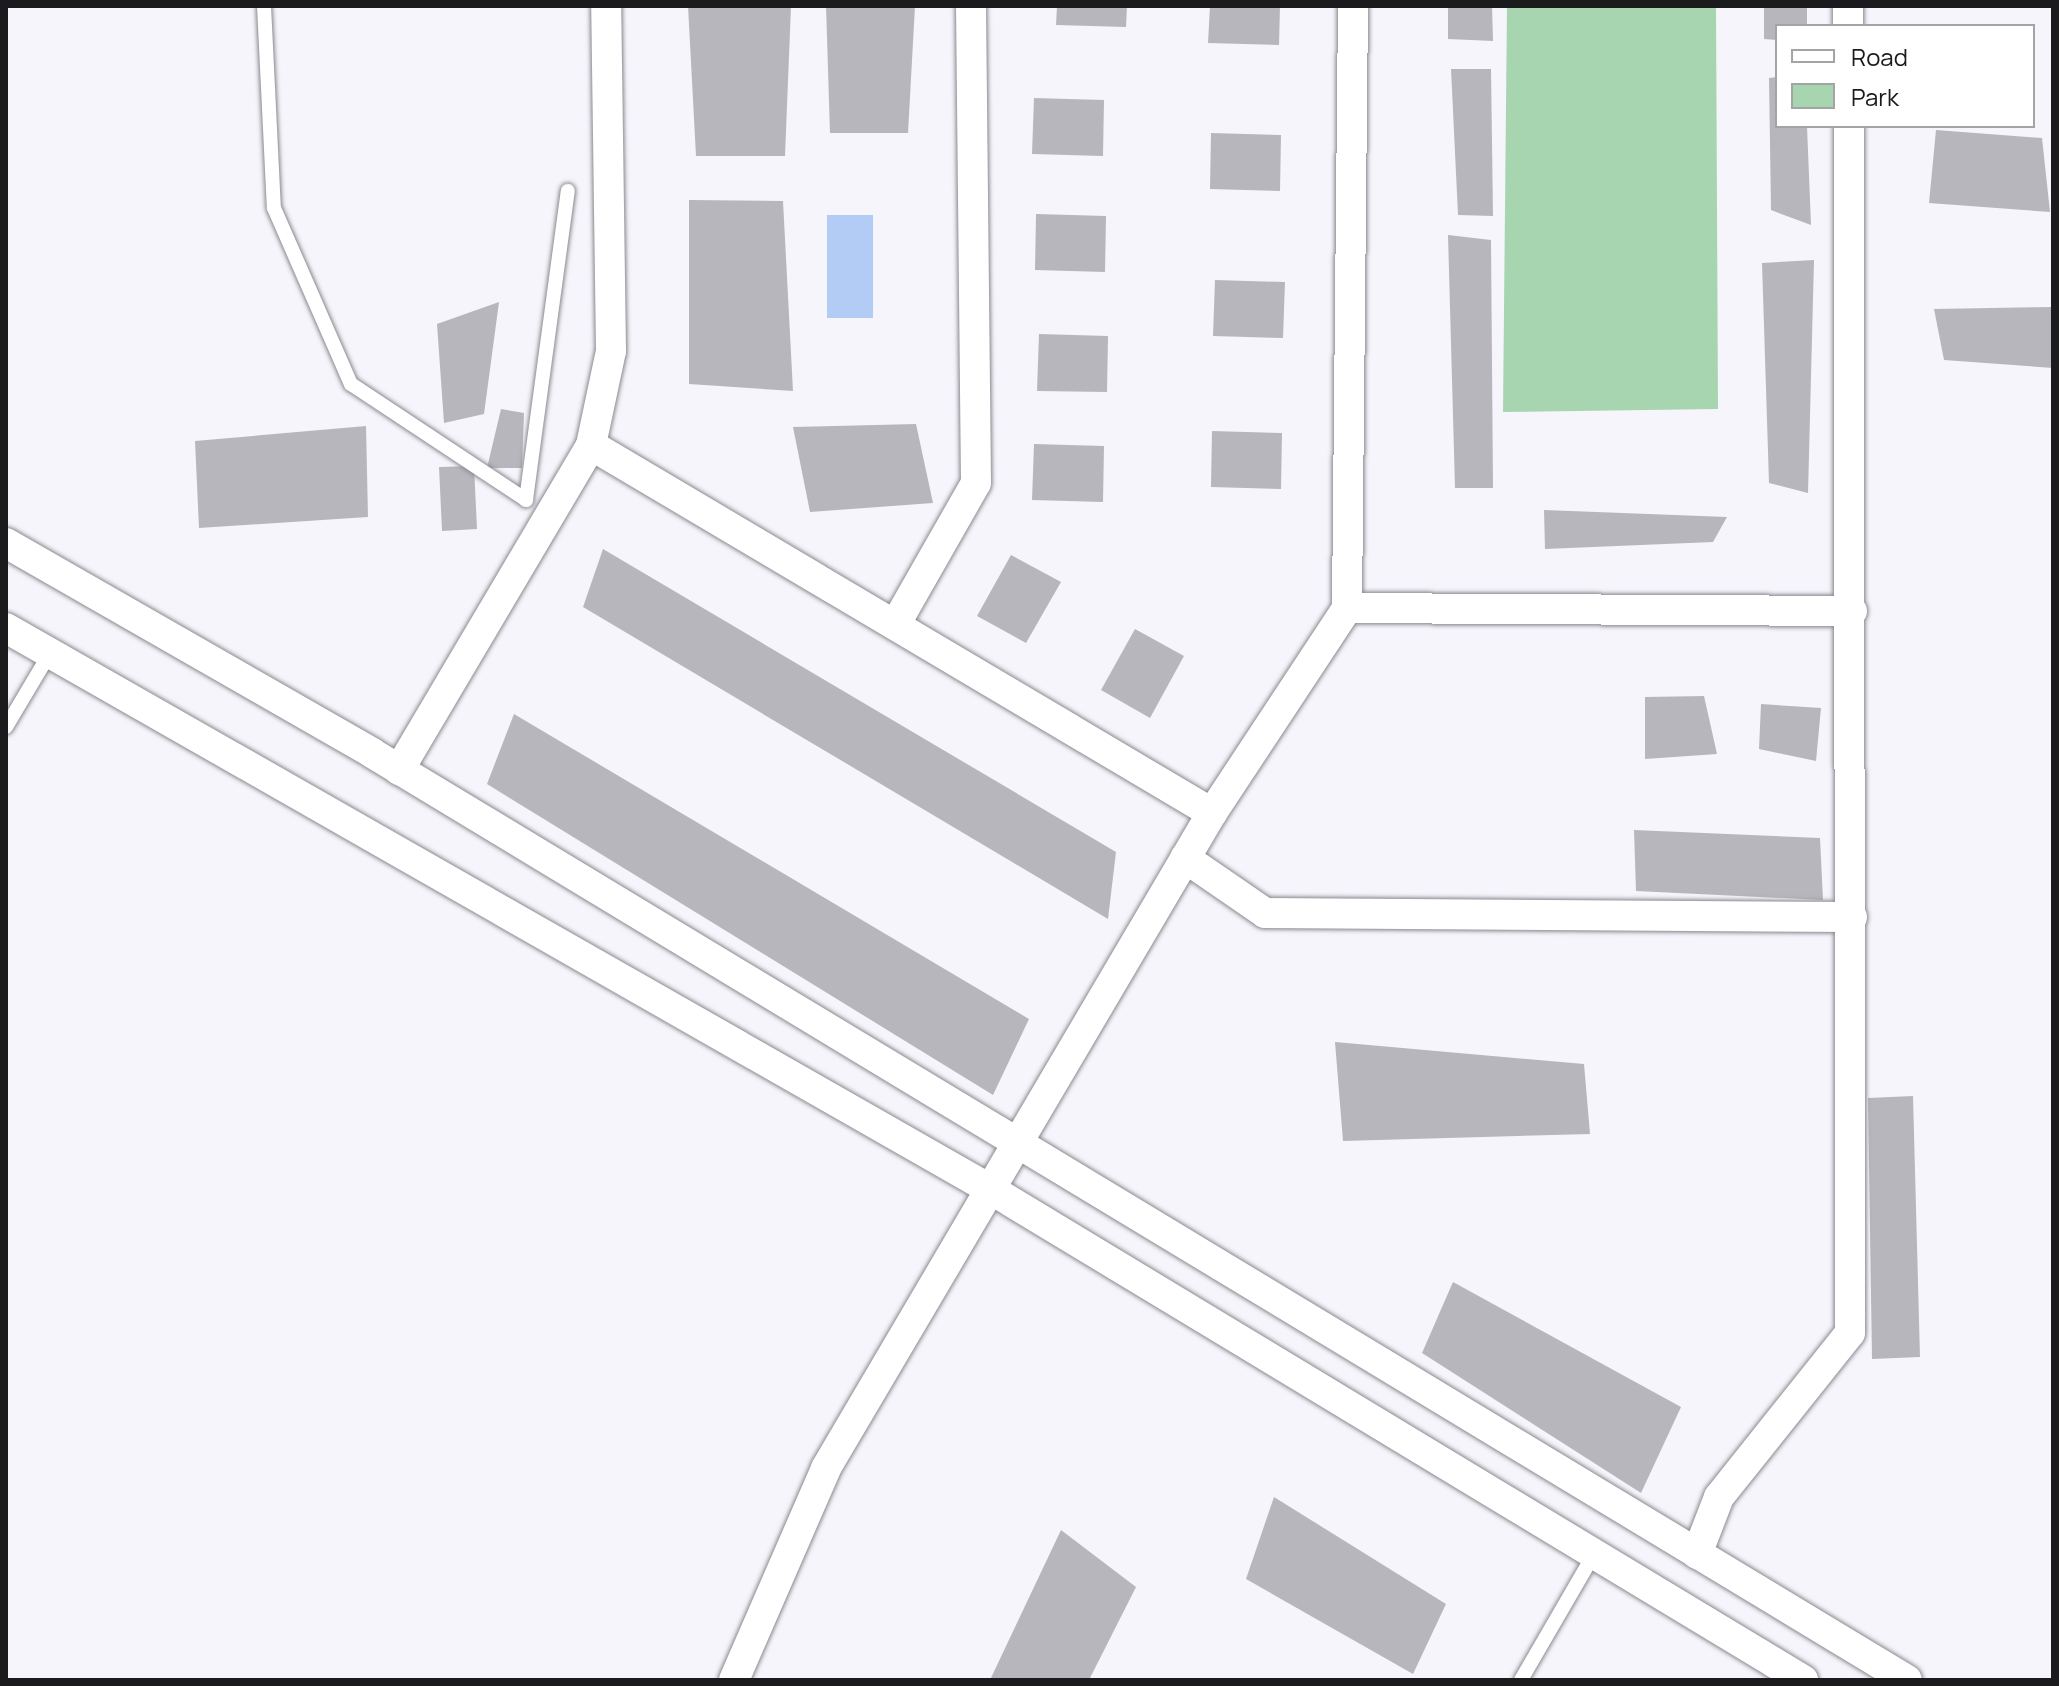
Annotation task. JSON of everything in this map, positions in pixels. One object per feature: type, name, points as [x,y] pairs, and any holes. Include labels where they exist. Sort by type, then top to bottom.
[{"type":"street","points":[[399,770],[591,445],[611,351],[606,6]]},
{"type":"street","points":[[895,625],[976,483],[971,6]]},
{"type":"street","points":[[734,1680],[826,1468],[1212,813],[1347,608],[1353,6]]},
{"type":"street","points":[[1697,1554],[1719,1497],[1850,1333],[1852,611],[1849,128]]},
{"type":"street","points":[[591,445],[1212,813]]},
{"type":"street","points":[[6,543],[399,770],[1907,1680]]},
{"type":"street","points":[[1347,608],[1852,611]]},
{"type":"street","points":[[6,628],[990,1189],[1803,1680]]},
{"type":"street","points":[[1185,858],[1265,913],[1852,917]]},
{"type":"lane","points":[[264,6],[274,208],[351,384],[526,500],[568,191]]},
{"type":"lane","points":[[6,727],[51,652]]},
{"type":"lane","points":[[1521,1680],[1594,1554]]},
{"type":"green space","points":[[1507,6],[1716,6],[1718,409],[1503,412]]},
{"type":"water","points":[[827,215],[873,215],[873,318],[827,318]]},
{"type":"building","points":[[688,6],[791,6],[785,156],[696,156]]},
{"type":"building","points":[[826,6],[915,6],[908,133],[830,133]]},
{"type":"building","points":[[1057,6],[1127,6],[1126,27],[1056,25]]},
{"type":"building","points":[[1210,6],[1280,6],[1279,45],[1208,43]]},
{"type":"building","points":[[1448,6],[1492,6],[1493,41],[1448,39]]},
{"type":"building","points":[[1764,6],[1807,6],[1807,24],[1775,24],[1775,40],[1764,39]]},
{"type":"building","points":[[1451,69],[1491,69],[1493,216],[1458,215]]},
{"type":"building","points":[[1775,77],[1775,128],[1807,128],[1811,225],[1771,210],[1769,78]]},
{"type":"building","points":[[1034,98],[1104,100],[1103,156],[1032,154]]},
{"type":"building","points":[[1936,130],[2042,138],[2050,212],[1929,203]]},
{"type":"building","points":[[1211,133],[1281,135],[1280,191],[1210,189]]},
{"type":"building","points":[[689,200],[783,201],[793,391],[689,384]]},
{"type":"building","points":[[1036,214],[1106,216],[1105,272],[1035,270]]},
{"type":"building","points":[[1448,235],[1491,240],[1493,488],[1455,488]]},
{"type":"building","points":[[1814,260],[1808,493],[1769,483],[1762,263]]},
{"type":"building","points":[[1215,280],[1285,282],[1283,338],[1213,336]]},
{"type":"building","points":[[499,302],[484,414],[444,423],[437,324]]},
{"type":"building","points":[[2053,307],[2053,368],[1944,360],[1934,309]]},
{"type":"building","points":[[1039,334],[1108,336],[1107,392],[1037,391]]},
{"type":"building","points":[[501,409],[524,413],[522,468],[487,468]]},
{"type":"building","points":[[916,424],[933,503],[810,512],[793,427]]},
{"type":"building","points":[[366,426],[368,517],[199,528],[195,441]]},
{"type":"building","points":[[1212,431],[1282,433],[1281,489],[1211,487]]},
{"type":"building","points":[[1034,444],[1104,446],[1103,502],[1032,500]]},
{"type":"building","points":[[474,466],[477,529],[442,531],[439,467]]},
{"type":"building","points":[[1544,510],[1727,517],[1713,542],[1545,549]]},
{"type":"building","points":[[603,549],[1116,852],[1108,919],[583,607]]},
{"type":"building","points":[[1011,555],[1061,582],[1026,643],[977,616]]},
{"type":"building","points":[[1135,629],[1184,656],[1150,718],[1101,690]]},
{"type":"building","points":[[1704,696],[1717,754],[1645,759],[1645,697]]},
{"type":"building","points":[[1761,704],[1821,708],[1816,761],[1759,749]]},
{"type":"building","points":[[514,714],[1029,1019],[993,1095],[487,784]]},
{"type":"building","points":[[1634,830],[1820,838],[1823,900],[1636,891]]},
{"type":"building","points":[[1335,1042],[1584,1064],[1590,1134],[1343,1141]]},
{"type":"building","points":[[1913,1096],[1920,1357],[1872,1359],[1868,1098]]},
{"type":"building","points":[[1453,1282],[1681,1407],[1641,1493],[1422,1353]]},
{"type":"building","points":[[1274,1497],[1446,1604],[1413,1674],[1246,1579]]},
{"type":"building","points":[[1061,1530],[1136,1587],[1089,1680],[990,1680]]}]
